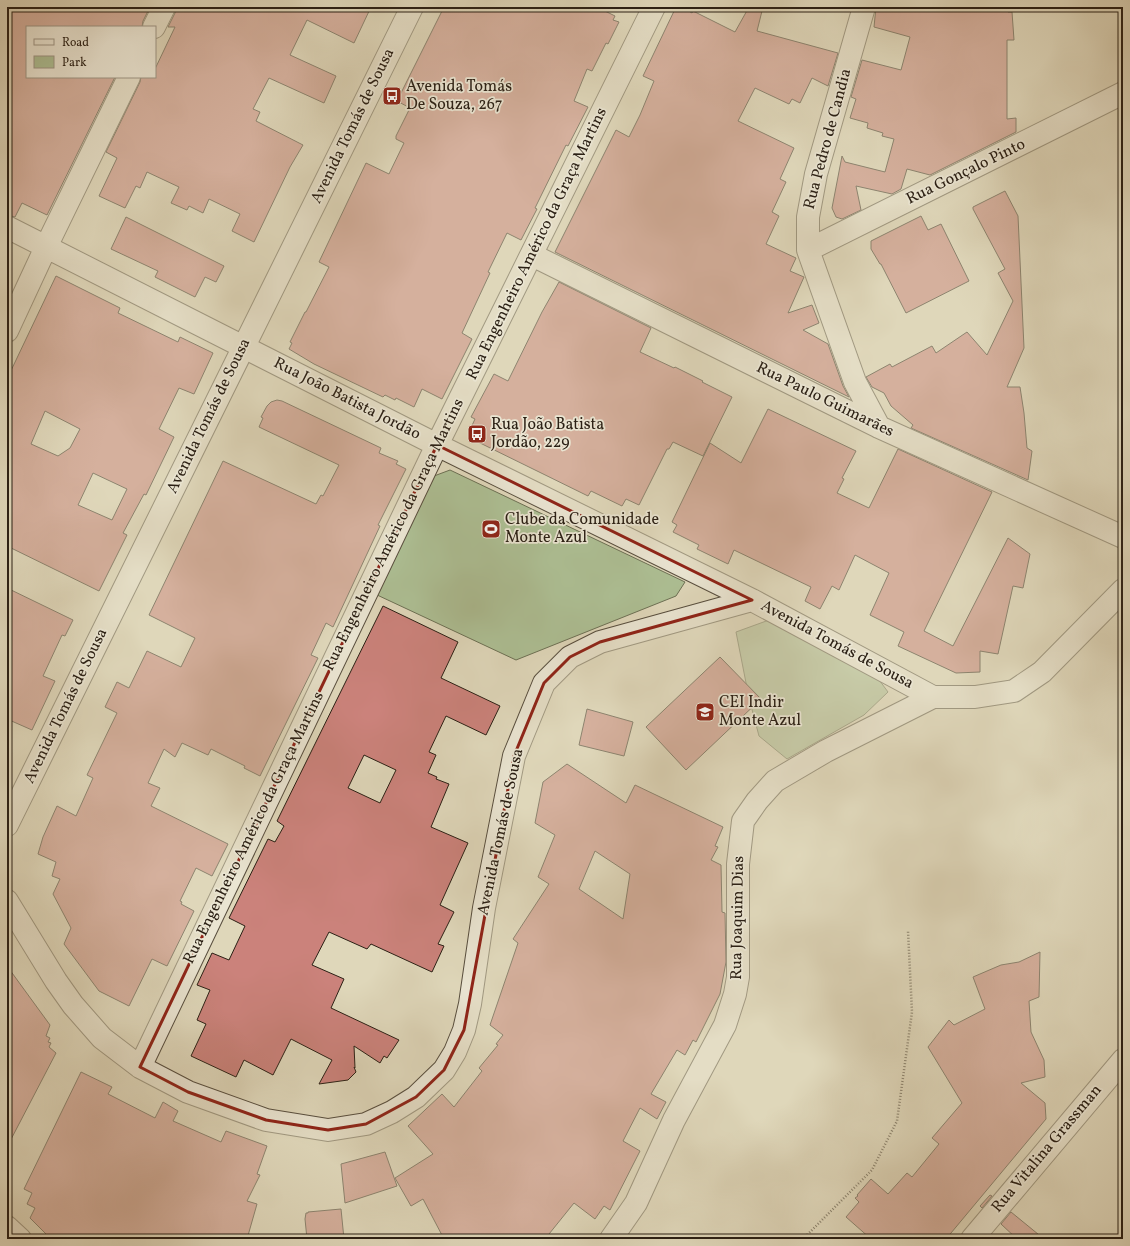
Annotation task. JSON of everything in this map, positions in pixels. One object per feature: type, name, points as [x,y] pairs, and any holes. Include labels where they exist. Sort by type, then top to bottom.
[{"type":"street","points":[[154,26],[164,7]]},
{"type":"street","name":"Avenida Tomás de Sousa","points":[[7,825],[412,7]]},
{"type":"street","name":"Rua Engenheiro Américo da Graça Martins","points":[[140,1067],[437,445],[654,7]]},
{"type":"street","name":"Rua Pedro de Candia","points":[[864,7],[816,174],[808,217],[808,250],[855,382],[879,427]]},
{"type":"street","points":[[7,331],[46,247],[130,78]]},
{"type":"street","name":"Rua Gonçalo Pinto","points":[[808,250],[1123,93]]},
{"type":"street","name":"Rua João Batista Jordão","points":[[7,227],[437,445],[752,600]]},
{"type":"street","name":"Rua Paulo Guimarães","points":[[532,255],[879,427],[1123,537]]},
{"type":"street","name":"Avenida Tomás de Sousa","points":[[7,901],[56,981],[73,1005],[102,1038],[140,1067],[188,1092],[266,1120],[328,1130],[366,1124],[392,1112],[416,1098],[444,1070],[455,1052],[464,1030],[470,1004],[484,908],[514,756],[544,683],[570,656],[600,642],[752,600],[933,697],[975,697],[1014,691],[1042,672],[1123,590]]},
{"type":"street","name":"Rua Joaquim Dias","points":[[611,1239],[636,1203],[674,1120],[725,1025],[735,994],[738,977],[738,864],[743,821],[757,801],[775,781],[826,751],[933,697]]},
{"type":"street","name":"Rua Vitalina Grassman","points":[[972,1239],[1123,1060]]},
{"type":"street","points":[[7,1227],[20,1239]]},
{"type":"path","points":[[802,1239],[872,1170],[897,1121],[912,1012],[908,931]]},
{"type":"highlighted area","points":[[437,445],[752,600],[600,642],[570,657],[544,683],[514,756],[464,1030],[444,1070],[416,1097],[366,1124],[328,1130],[266,1120],[188,1092],[140,1067]]},
{"type":"green space","name":"Clube da Comunidade Monte Azul","points":[[450,470],[685,582],[676,596],[516,660],[375,594],[434,476]]},
{"type":"green space","points":[[769,620],[874,673],[888,692],[864,715],[787,759],[759,736],[749,698],[736,632]]},
{"type":"building","points":[[7,7],[150,7],[142,26],[26,26],[26,78],[115,78],[47,215],[22,203],[15,217],[7,215]]},
{"type":"building","points":[[176,7],[371,7],[354,43],[307,20],[290,55],[336,76],[324,103],[269,78],[253,109],[260,112],[256,121],[303,145],[290,167],[254,242],[232,231],[240,214],[209,199],[203,213],[189,206],[187,210],[171,203],[179,187],[147,172],[140,188],[136,186],[125,208],[99,196],[117,158],[106,152],[141,78],[156,78],[156,67],[175,27],[168,27],[175,13]]},
{"type":"building","points":[[444,7],[597,7],[615,16],[613,20],[619,22],[608,44],[606,43],[592,71],[587,69],[574,101],[588,107],[568,146],[566,145],[521,240],[507,233],[488,272],[490,273],[462,333],[472,339],[442,399],[422,389],[414,407],[396,398],[395,400],[385,395],[383,397],[314,364],[289,349],[292,343],[290,342],[329,267],[319,262],[366,163],[389,174],[404,143],[396,139],[396,136],[410,108],[397,101]]},
{"type":"building","points":[[676,7],[682,7],[692,13],[693,11],[735,32],[749,7],[763,7],[757,31],[838,53],[828,86],[812,78],[800,103],[792,99],[789,104],[755,88],[738,121],[794,148],[780,179],[786,182],[772,212],[779,216],[766,244],[796,258],[790,271],[804,277],[788,313],[812,305],[819,323],[803,330],[828,344],[843,386],[849,397],[555,252],[616,130],[629,137],[640,115],[654,81],[643,76]]},
{"type":"building","points":[[876,7],[1008,7],[1008,12],[1012,12],[1014,40],[1007,40],[1007,119],[1016,118],[1016,132],[930,175],[907,169],[901,189],[892,194],[856,186],[861,210],[842,219],[836,217],[832,208],[842,156],[845,162],[885,172],[894,139],[882,136],[883,133],[867,128],[868,123],[850,118],[856,99],[851,97],[862,60],[901,70],[910,37],[874,27]]},
{"type":"building","points":[[1005,191],[1018,216],[1024,348],[1007,387],[1020,387],[1027,448],[1032,451],[1028,480],[911,428],[913,425],[891,406],[884,393],[872,387],[866,377],[890,364],[892,367],[932,346],[936,353],[967,332],[987,355],[1013,301],[998,273],[1005,269],[973,207]]},
{"type":"building","points":[[921,216],[928,230],[941,224],[969,281],[906,313],[881,264],[871,249],[871,241]]},
{"type":"building","points":[[126,217],[224,266],[216,282],[205,277],[195,297],[155,277],[158,271],[111,249]]},
{"type":"building","points":[[56,276],[120,308],[118,313],[178,342],[180,337],[213,353],[194,394],[179,388],[159,429],[174,437],[146,495],[144,494],[123,533],[127,535],[99,591],[7,546],[7,379]],"holes":[[[45,411],[80,429],[70,448],[58,456],[31,444]],[[93,473],[127,489],[112,520],[78,505]]]},
{"type":"building","points":[[559,282],[651,328],[640,352],[674,368],[675,367],[732,397],[703,456],[673,442],[669,449],[667,449],[639,505],[626,499],[622,506],[591,491],[588,496],[476,441],[469,432],[475,419],[471,417],[494,374],[508,381],[542,312]]},
{"type":"building","points":[[277,400],[381,448],[379,453],[398,461],[396,464],[406,469],[378,525],[380,526],[333,627],[326,623],[311,655],[318,658],[260,776],[244,768],[245,766],[211,749],[208,755],[182,743],[175,757],[164,749],[148,783],[160,788],[151,806],[228,844],[212,876],[196,868],[180,901],[182,902],[181,904],[194,911],[167,966],[152,959],[129,1006],[99,991],[64,944],[71,928],[53,894],[60,879],[52,876],[56,862],[38,854],[43,837],[57,806],[76,816],[93,778],[87,775],[117,713],[105,707],[117,682],[129,688],[147,651],[181,667],[195,638],[149,615],[223,461],[316,504],[321,495],[323,496],[339,465],[259,427],[263,418],[261,417],[267,406],[271,402]]},
{"type":"building","points":[[768,409],[856,451],[842,478],[844,479],[837,493],[869,508],[898,449],[992,492],[924,631],[953,646],[1008,538],[1030,554],[1023,588],[1013,586],[998,654],[980,651],[980,672],[956,673],[898,646],[904,632],[870,615],[889,573],[855,555],[839,590],[832,586],[820,609],[805,601],[811,587],[734,550],[728,564],[697,549],[699,545],[673,532],[677,525],[672,522],[710,443],[741,463]]},
{"type":"building","points":[[7,588],[73,620],[65,636],[62,635],[43,676],[55,681],[32,730],[7,719]]},
{"type":"building","points":[[383,606],[458,642],[441,678],[500,706],[486,735],[446,716],[429,752],[436,755],[428,773],[437,777],[436,779],[449,784],[431,827],[468,843],[440,905],[454,912],[438,944],[444,946],[432,972],[371,944],[367,949],[329,932],[312,965],[344,979],[331,1008],[399,1040],[387,1058],[384,1056],[380,1063],[354,1046],[355,1068],[354,1067],[356,1072],[348,1080],[319,1084],[332,1060],[291,1039],[273,1075],[244,1060],[236,1077],[191,1056],[206,1024],[197,1020],[210,990],[197,985],[212,953],[229,960],[245,926],[229,918],[268,839],[275,842],[284,826],[277,821]],"holes":[[[364,755],[396,770],[380,803],[348,788]]]},
{"type":"building","points":[[720,657],[761,699],[686,770],[646,727]]},
{"type":"building","points":[[587,709],[633,722],[624,756],[579,745]]},
{"type":"building","points":[[567,764],[626,803],[635,785],[723,827],[715,846],[718,847],[711,860],[721,865],[722,912],[725,913],[726,962],[720,994],[696,1042],[693,1040],[685,1055],[677,1050],[651,1094],[666,1102],[657,1119],[640,1108],[623,1141],[640,1151],[610,1210],[604,1206],[595,1219],[574,1203],[545,1239],[444,1239],[423,1199],[411,1206],[395,1178],[433,1154],[408,1126],[442,1094],[454,1107],[482,1071],[479,1068],[498,1045],[496,1044],[503,1035],[490,1025],[518,943],[513,939],[549,884],[538,877],[555,835],[535,823],[543,782]],"holes":[[[595,851],[630,874],[623,919],[579,889]]]},
{"type":"building","points":[[1040,952],[1039,997],[1029,1001],[1031,1032],[1044,1060],[1045,1077],[1021,1083],[1045,1103],[1046,1119],[946,1239],[871,1239],[846,1217],[859,1202],[855,1198],[858,1196],[857,1195],[871,1179],[888,1194],[907,1173],[912,1177],[939,1144],[932,1138],[962,1103],[928,1047],[949,1020],[954,1025],[985,1009],[973,977],[1001,965],[1019,962]]},
{"type":"building","points":[[7,966],[50,1025],[46,1036],[50,1038],[48,1042],[51,1043],[49,1047],[56,1053],[7,1147]]},
{"type":"building","points":[[81,1072],[112,1087],[108,1094],[155,1118],[163,1102],[178,1111],[173,1121],[221,1142],[226,1131],[267,1146],[257,1174],[260,1175],[247,1201],[257,1204],[247,1239],[51,1239],[30,1218],[35,1208],[27,1204],[32,1193],[24,1189]]},
{"type":"building","points":[[385,1152],[397,1186],[345,1203],[341,1164]]},
{"type":"building","points":[[990,1195],[992,1196],[982,1208],[980,1206]]},
{"type":"building","points":[[341,1209],[344,1239],[307,1239],[305,1219],[306,1213]]},
{"type":"building","points":[[1011,1212],[1044,1239],[1017,1239],[1001,1224]]},
{"type":"place","name":"Avenida Tomás De Souza, 267","points":[[392,96]]},
{"type":"place","name":"Rua João Batista Jordão, 229","points":[[477,434]]},
{"type":"place","name":"Clube da Comunidade Monte Azul","points":[[491,529]]},
{"type":"place","name":"CEI Indir Monte Azul","points":[[705,712]]}]
